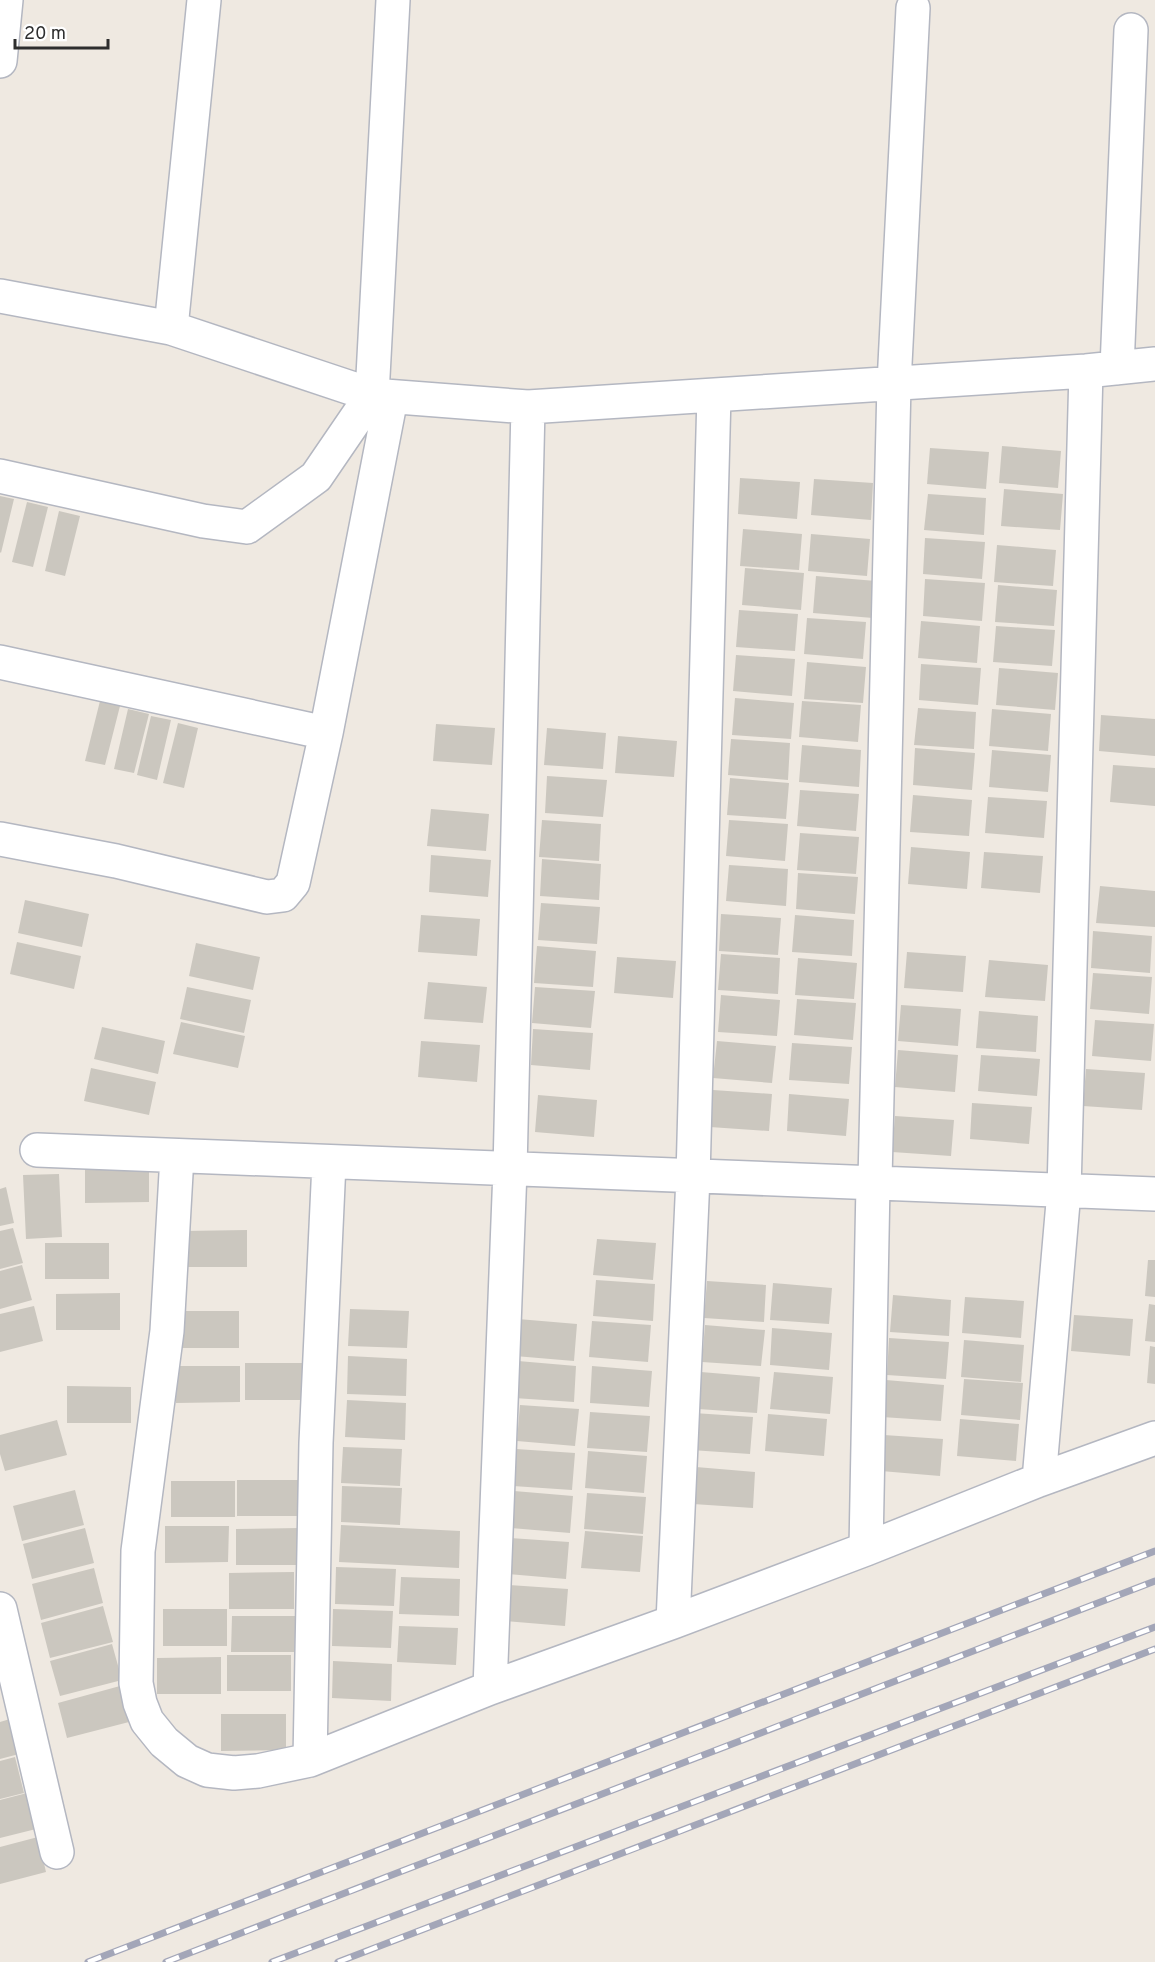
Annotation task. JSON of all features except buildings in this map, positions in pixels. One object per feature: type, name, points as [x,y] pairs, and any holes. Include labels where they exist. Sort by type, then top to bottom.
[{"type":"street","points":[[0,61],[6,0]]},
{"type":"street","points":[[171,328],[204,0]]},
{"type":"street","points":[[0,839],[116,861],[267,897],[283,895],[292,884],[326,733],[382,396],[393,0]]},
{"type":"street","points":[[866,1549],[894,384],[913,8]]},
{"type":"street","points":[[1039,1480],[1064,1191],[1102,370],[1131,30]]},
{"type":"street","points":[[0,296],[171,328],[382,396],[528,407],[1102,370],[1155,364]]},
{"type":"street","points":[[673,1622],[693,1177],[714,395]]},
{"type":"street","points":[[0,476],[203,521],[247,527],[316,477],[382,396]]},
{"type":"street","points":[[490,1688],[510,1170],[528,407]]},
{"type":"street","points":[[0,662],[326,733]]},
{"type":"street","points":[[37,1150],[1155,1194]]},
{"type":"street","points":[[177,1156],[167,1331],[138,1551],[136,1683],[147,1721],[164,1742],[187,1761],[207,1770],[234,1773],[258,1771],[310,1760],[490,1688],[673,1622],[1039,1480],[1155,1438]]},
{"type":"street","points":[[310,1760],[316,1443],[329,1163]]},
{"type":"street","points":[[0,1609],[57,1852]]},
{"type":"railway","points":[[88,1962],[1155,1551]]},
{"type":"railway","points":[[166,1962],[1155,1581]]},
{"type":"railway","points":[[272,1962],[1155,1627]]},
{"type":"railway","points":[[338,1962],[1155,1649]]}]
